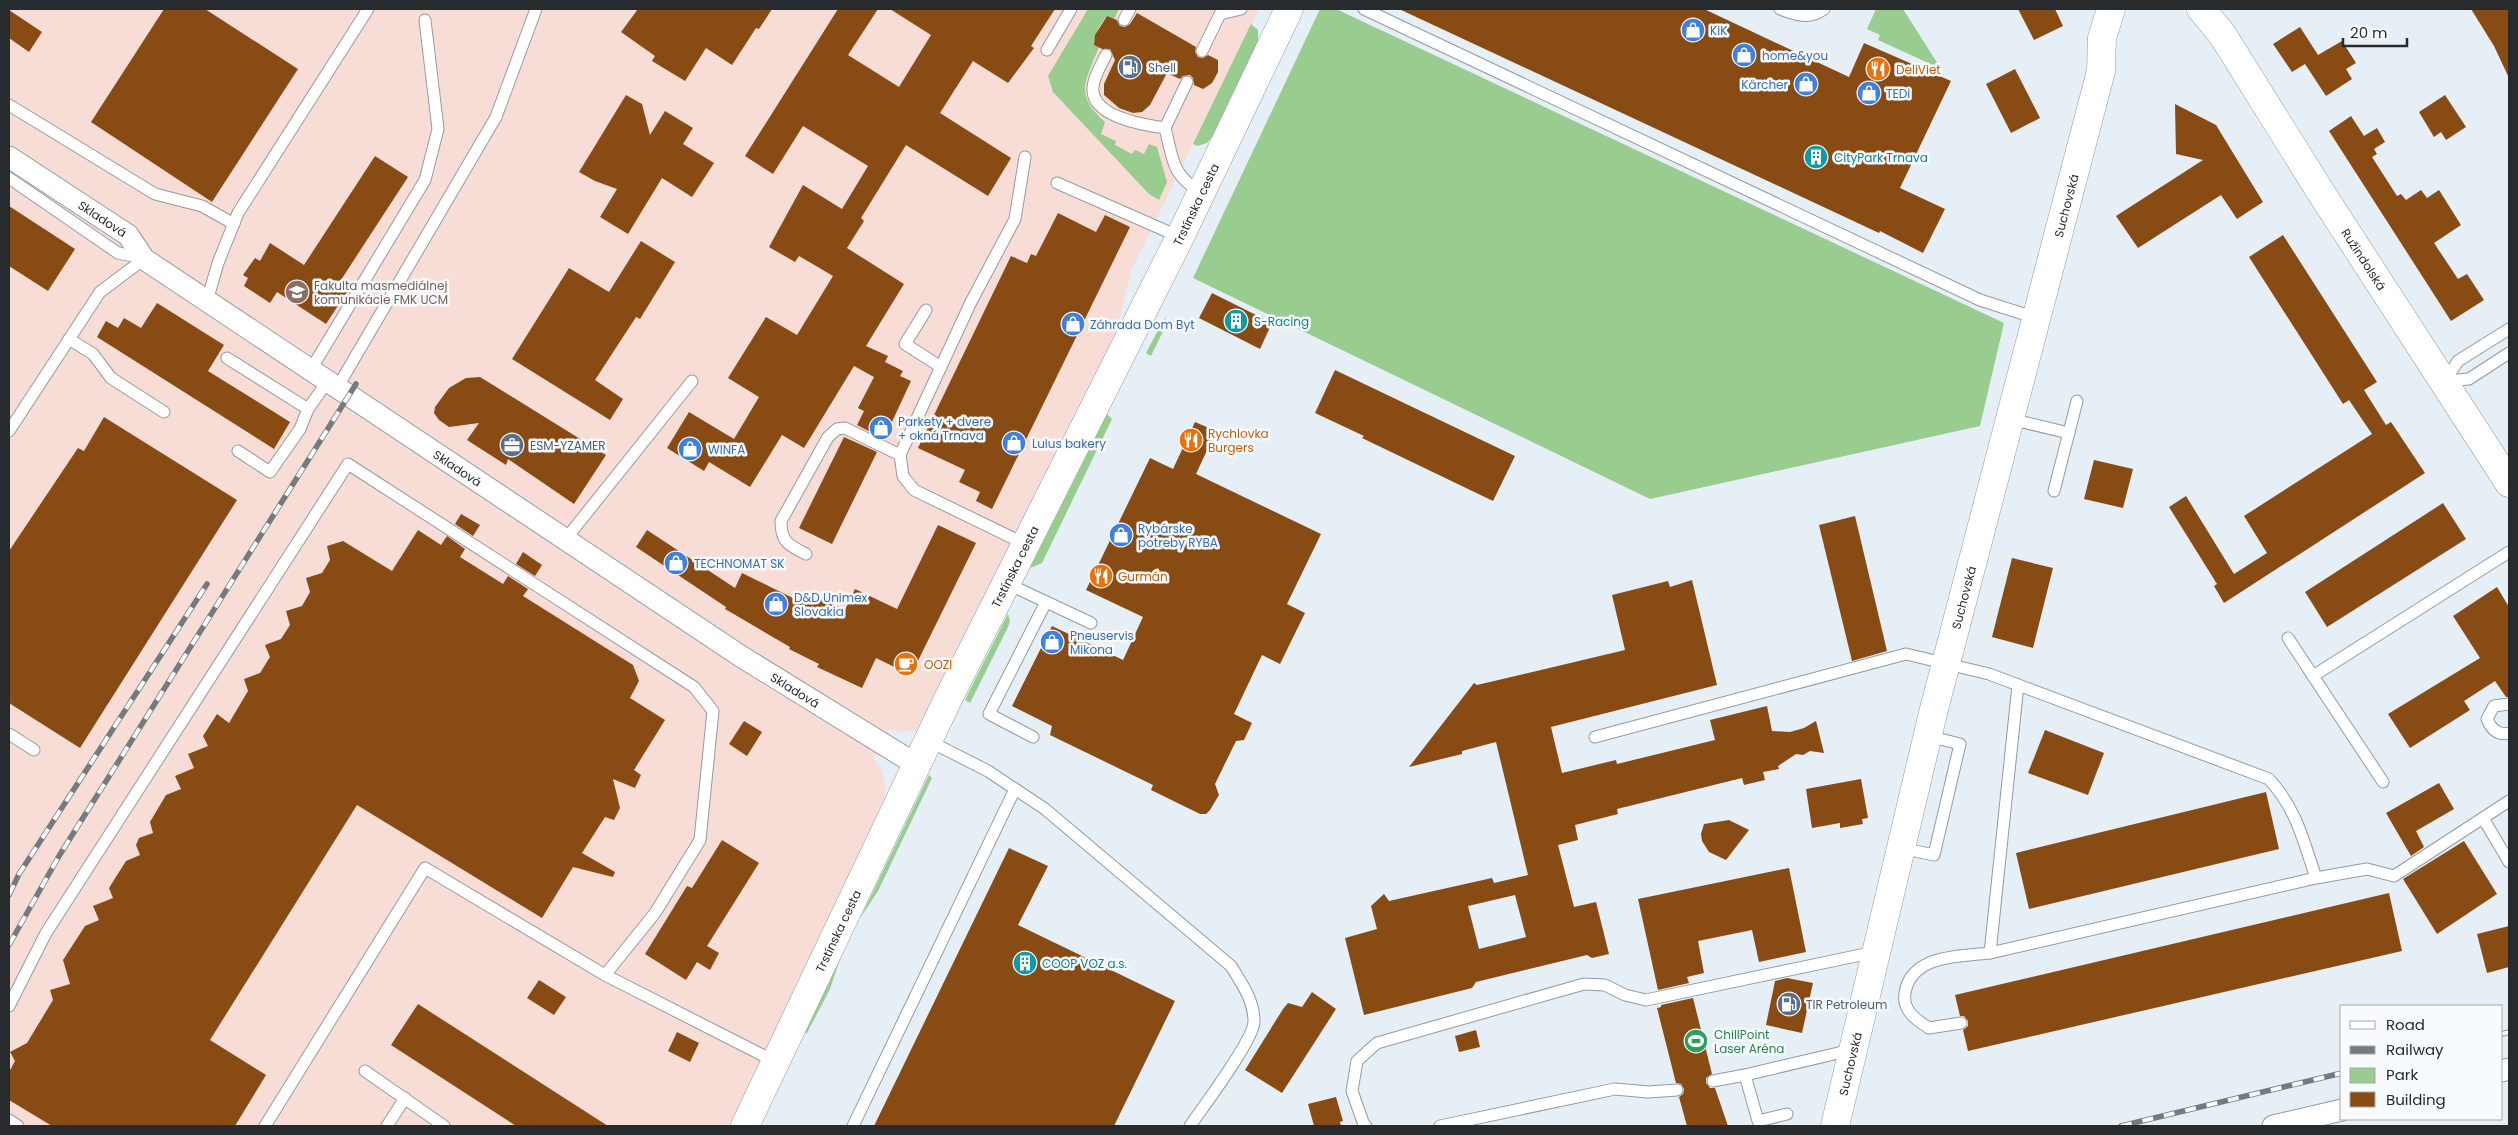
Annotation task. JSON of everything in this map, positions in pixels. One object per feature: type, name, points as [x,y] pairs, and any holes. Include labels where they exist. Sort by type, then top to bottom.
[{"type":"main road","name":"Trstínska cesta","points":[[745,1126],[928,740],[1180,237],[1289,9]]},
{"type":"main road","name":"Suchovská","points":[[1835,1126],[1928,736],[2101,71],[2102,38],[2111,9]]},
{"type":"main road","name":"Suchovská","points":[[2101,71],[2116,45],[2129,9]]},
{"type":"main road","name":"Ružindolská","points":[[2201,9],[2218,21],[2320,191],[2445,381],[2509,483]]},
{"type":"street","name":"Skladová","points":[[9,157],[128,235],[144,258],[207,301],[742,657],[917,765]]},
{"type":"street","points":[[2273,1126],[2340,1110]]},
{"type":"lane","points":[[207,301],[238,213],[368,9]]},
{"type":"lane","points":[[238,451],[270,472],[300,429],[308,409],[325,380],[496,117],[536,9]]},
{"type":"lane","points":[[1047,50],[1071,9]]},
{"type":"lane","points":[[1124,20],[1130,9]]},
{"type":"lane","points":[[1202,51],[1219,11],[1241,9]]},
{"type":"lane","points":[[1364,9],[1980,300],[2036,318]]},
{"type":"lane","points":[[1780,9],[1802,16],[1815,14],[1824,9]]},
{"type":"lane","points":[[325,380],[425,180],[438,129],[425,20]]},
{"type":"lane","points":[[1106,55],[1097,71],[1092,88],[1096,102],[1108,112],[1134,124],[1165,128]]},
{"type":"lane","points":[[1187,82],[1165,128],[1176,169],[1186,183],[1202,192]]},
{"type":"lane","points":[[9,105],[155,194],[202,206],[234,224]]},
{"type":"lane","points":[[1025,157],[1015,219],[971,302],[900,455],[903,476],[914,490],[1025,544]]},
{"type":"lane","points":[[9,178],[118,253],[144,258]]},
{"type":"lane","points":[[1057,183],[1180,237]]},
{"type":"lane","points":[[9,431],[100,292],[144,258]]},
{"type":"lane","points":[[926,310],[905,344],[941,367]]},
{"type":"lane","points":[[2445,381],[2458,361],[2509,329]]},
{"type":"lane","points":[[69,339],[93,354],[111,378],[164,412]]},
{"type":"lane","points":[[2445,381],[2468,379],[2509,353]]},
{"type":"lane","points":[[227,358],[308,409]]},
{"type":"lane","points":[[565,540],[692,381]]},
{"type":"lane","points":[[2054,492],[2077,401]]},
{"type":"lane","points":[[2010,419],[2069,433]]},
{"type":"lane","points":[[806,554],[789,546],[781,534],[781,520],[828,437],[837,429],[846,428],[900,455]]},
{"type":"lane","points":[[9,1006],[46,933],[348,464],[694,687],[713,711],[700,840],[655,913],[605,975]]},
{"type":"lane","points":[[2314,676],[2509,552]]},
{"type":"lane","points":[[1006,583],[1091,623]]},
{"type":"lane","points":[[1033,737],[989,714],[1046,602]]},
{"type":"lane","points":[[2288,638],[2383,782]]},
{"type":"lane","points":[[1595,737],[1906,654],[1989,674],[2269,779],[2283,794],[2294,812],[2316,878]]},
{"type":"lane","points":[[1990,953],[2018,685]]},
{"type":"lane","points":[[2509,704],[2494,706],[2488,719],[2495,732],[2501,734],[2509,733]]},
{"type":"lane","points":[[9,734],[34,750]]},
{"type":"lane","points":[[928,740],[988,771],[1045,809],[1231,966],[1250,996],[1254,1023],[1246,1042],[1190,1126]]},
{"type":"lane","points":[[853,1126],[1015,789]]},
{"type":"lane","points":[[1961,1022],[1929,1028],[1913,1018],[1903,1000],[1907,980],[1922,965],[1944,958],[1990,953],[2316,878],[2367,869],[2394,876],[2509,801]]},
{"type":"lane","points":[[2482,818],[2509,862]]},
{"type":"lane","points":[[265,1126],[425,868],[605,975],[776,1062]]},
{"type":"lane","points":[[1366,1126],[1352,1091],[1357,1061],[1378,1044],[1584,984],[1605,985],[1625,995],[1646,1000],[1877,952]]},
{"type":"lane","points":[[1714,1081],[1853,1050]]},
{"type":"lane","points":[[365,1071],[444,1126]]},
{"type":"lane","points":[[1745,1075],[1758,1121],[1787,1114]]},
{"type":"lane","points":[[1440,1126],[1615,1089],[1648,1092],[1677,1090]]},
{"type":"lane","points":[[387,1126],[405,1098]]},
{"type":"lane","points":[[9,1120],[18,1126]]},
{"type":"shaded area","points":[[9,9],[1259,9],[1132,269],[1113,345],[928,722],[917,730],[903,732],[889,729],[873,758],[881,769],[885,785],[885,800],[732,1126],[9,1126]]},
{"type":"green space","points":[[1088,9],[1119,9],[1114,19],[1107,16],[1096,33],[1094,45],[1099,47],[1087,79],[1086,95],[1095,112],[1105,122],[1101,134],[1116,141],[1115,145],[1132,154],[1135,150],[1144,154],[1149,144],[1157,147],[1167,182],[1159,200],[1149,194],[1053,92],[1048,76]]},
{"type":"green space","points":[[1320,9],[1336,9],[2004,323],[1980,426],[1650,499],[1193,278]]},
{"type":"green space","points":[[1876,9],[1903,9],[1938,64],[1937,67],[1878,40],[1880,35],[1867,29]]},
{"type":"green space","points":[[1251,24],[1258,30],[1258,43],[1213,136],[1207,143],[1197,146],[1193,144]]},
{"type":"green space","points":[[1165,317],[1166,325],[1151,356],[1146,353]]},
{"type":"green space","points":[[1107,414],[1112,419],[1042,563],[1030,568]]},
{"type":"green space","points":[[1008,614],[1010,621],[1008,627],[970,703],[965,700]]},
{"type":"green space","points":[[929,775],[932,778],[878,891],[861,917]]},
{"type":"green space","points":[[840,959],[830,989],[807,1033],[804,1032]]},
{"type":"building","points":[[164,9],[205,9],[298,69],[212,202],[91,122]]},
{"type":"building","points":[[638,9],[772,9],[759,29],[756,28],[732,65],[706,48],[685,81],[652,61],[655,56],[621,32]]},
{"type":"building","points":[[838,9],[878,9],[848,55],[899,87],[931,35],[890,9],[1055,9],[1031,46],[1034,48],[1008,83],[973,61],[940,113],[1011,158],[988,196],[906,145],[861,218],[864,221],[847,248],[904,284],[866,346],[888,356],[885,362],[903,371],[900,376],[911,381],[884,439],[857,425],[864,411],[858,408],[874,377],[854,366],[804,448],[782,435],[750,487],[709,462],[704,471],[667,448],[689,412],[734,439],[759,397],[728,378],[766,317],[797,335],[833,276],[799,256],[795,262],[769,247],[803,185],[842,209],[868,166],[803,126],[773,174],[745,156]]},
{"type":"building","name":"CityPark Trnava","points":[[1399,9],[1704,9],[1849,77],[1864,43],[1951,81],[1900,188],[1945,209],[1923,253],[1880,231],[1879,233]]},
{"type":"building","points":[[2018,9],[2055,9],[2063,26],[2034,40]]},
{"type":"building","points":[[2471,9],[2509,9],[2509,78],[2494,46]]},
{"type":"building","points":[[9,10],[42,32],[29,52],[9,38]]},
{"type":"building","points":[[1137,13],[1196,47],[1195,52],[1198,57],[1203,58],[1208,55],[1218,60],[1218,72],[1212,83],[1203,89],[1194,85],[1193,78],[1190,75],[1183,76],[1180,79],[1167,73],[1150,105],[1142,112],[1133,113],[1119,108],[1104,95],[1104,84],[1115,60],[1110,49],[1102,49],[1094,45],[1095,35],[1107,16],[1117,20],[1120,26],[1125,27],[1130,24]]},
{"type":"building","points":[[2300,27],[2318,55],[2342,41],[2356,63],[2346,69],[2352,79],[2326,96],[2305,64],[2292,72],[2273,44]]},
{"type":"building","points":[[2015,69],[2040,118],[2011,133],[1986,84]]},
{"type":"building","points":[[626,95],[642,104],[650,135],[665,111],[693,128],[683,144],[714,163],[692,197],[662,178],[628,234],[600,217],[617,189],[595,181],[579,172]]},
{"type":"building","points":[[2445,95],[2466,127],[2446,140],[2441,132],[2434,137],[2419,112]]},
{"type":"building","points":[[2175,104],[2216,125],[2263,202],[2237,219],[2221,195],[2138,248],[2116,216],[2203,160],[2176,154]]},
{"type":"building","points":[[2351,116],[2364,136],[2377,128],[2385,142],[2374,149],[2377,154],[2372,157],[2397,196],[2401,194],[2406,200],[2421,190],[2427,198],[2439,190],[2461,225],[2434,243],[2458,279],[2467,274],[2484,300],[2451,321],[2329,131]]},
{"type":"building","points":[[375,156],[408,177],[337,286],[347,292],[326,324],[277,292],[270,303],[244,286],[248,278],[243,275],[255,258],[260,261],[270,243],[304,265]]},
{"type":"building","points":[[9,206],[75,249],[48,291],[9,266]]},
{"type":"building","points":[[1058,213],[1096,232],[1105,215],[1130,227],[992,509],[976,501],[980,492],[959,482],[965,470],[918,448],[1011,256],[1027,263],[1031,254],[1036,256]]},
{"type":"building","points":[[2283,235],[2377,382],[2364,390],[2386,425],[2391,422],[2425,473],[2224,603],[2214,586],[2217,584],[2169,507],[2186,496],[2234,574],[2267,553],[2244,516],[2372,434],[2349,400],[2343,404],[2249,257]]},
{"type":"building","points":[[641,241],[675,262],[640,319],[636,317],[595,380],[623,399],[610,420],[512,359],[569,268],[609,292]]},
{"type":"building","name":"S-Racing","points":[[1212,293],[1272,323],[1260,349],[1199,318]]},
{"type":"building","points":[[157,303],[224,345],[208,371],[290,422],[274,449],[97,337],[106,321],[118,328],[124,318],[141,328]]},
{"type":"building","points":[[1335,370],[1515,456],[1493,501],[1362,438],[1364,436],[1315,413]]},
{"type":"building","points":[[480,377],[606,455],[574,504],[508,459],[506,465],[467,440],[479,423],[449,427],[439,420],[434,413],[435,407],[449,388],[466,378]]},
{"type":"building","points":[[104,417],[237,500],[80,748],[9,703],[9,551],[78,448],[84,451]]},
{"type":"building","points":[[1195,422],[1216,431],[1196,474],[1321,534],[1287,604],[1305,613],[1280,664],[1262,655],[1234,714],[1252,723],[1244,740],[1236,741],[1215,784],[1219,795],[1206,814],[1200,814],[1151,790],[1153,785],[1050,735],[1052,726],[1012,706],[1052,626],[1123,660],[1143,617],[1086,590],[1150,458],[1173,469]]},
{"type":"building","points":[[844,437],[877,452],[832,544],[799,528]]},
{"type":"building","points":[[2094,460],[2133,469],[2123,508],[2084,499]]},
{"type":"building","points":[[2443,503],[2466,539],[2327,627],[2305,592]]},
{"type":"building","points":[[461,514],[480,525],[473,536],[455,524]]},
{"type":"building","points":[[1855,516],[1887,651],[1852,661],[1819,525]]},
{"type":"building","points":[[938,525],[976,543],[911,675],[876,658],[862,688],[817,667],[819,664],[789,649],[790,647],[725,609],[726,607],[636,547],[647,530],[735,588],[742,573],[801,602],[806,591],[845,610],[855,589],[897,609]]},
{"type":"building","points":[[418,530],[441,545],[447,536],[465,549],[460,557],[503,584],[508,576],[528,589],[523,596],[633,665],[639,681],[630,698],[665,720],[634,770],[641,775],[635,788],[613,779],[620,808],[614,820],[605,817],[582,853],[615,872],[613,877],[573,867],[542,918],[357,805],[210,1040],[266,1075],[235,1126],[52,1126],[9,1100],[9,1072],[15,1061],[10,1052],[27,1043],[53,1000],[50,990],[70,984],[63,960],[85,926],[99,920],[93,906],[113,898],[109,888],[126,861],[140,855],[136,845],[139,838],[153,833],[150,822],[166,795],[181,789],[175,776],[194,768],[188,754],[208,746],[203,736],[217,714],[229,723],[248,691],[244,679],[260,673],[270,657],[265,645],[281,639],[290,625],[286,611],[302,606],[310,592],[306,578],[322,573],[330,560],[327,546],[343,541],[392,571]]},
{"type":"building","points":[[523,552],[542,565],[535,576],[516,564]]},
{"type":"building","points":[[2012,558],[2053,568],[2033,648],[1992,637]]},
{"type":"building","points":[[1692,580],[1717,685],[1551,727],[1562,773],[1616,760],[1617,764],[1715,740],[1710,720],[1767,706],[1772,731],[1790,732],[1804,728],[1816,721],[1824,753],[1810,751],[1803,755],[1796,754],[1778,766],[1779,769],[1763,772],[1765,780],[1744,785],[1742,778],[1617,809],[1618,814],[1575,825],[1578,840],[1558,845],[1574,907],[1596,902],[1609,954],[1592,958],[1587,955],[1476,982],[1472,988],[1364,1015],[1345,938],[1377,929],[1371,906],[1384,894],[1389,901],[1492,878],[1494,883],[1528,875],[1496,742],[1462,751],[1462,754],[1409,767],[1474,683],[1477,685],[1625,650],[1612,595],[1668,581],[1670,587]],"holes":[[[1515,895],[1526,937],[1479,949],[1468,906]]]},
{"type":"building","points":[[2497,587],[2509,607],[2509,697],[2506,697],[2495,681],[2464,701],[2470,710],[2410,748],[2388,714],[2480,658],[2453,616]]},
{"type":"building","points":[[744,721],[762,732],[747,756],[729,744]]},
{"type":"building","points":[[2045,730],[2104,753],[2088,795],[2028,773]]},
{"type":"building","points":[[1861,779],[1868,818],[1862,819],[1863,824],[1840,828],[1840,823],[1812,828],[1806,789]]},
{"type":"building","points":[[2439,783],[2454,809],[2416,831],[2424,847],[2411,856],[2386,813]]},
{"type":"building","points":[[2266,792],[2279,849],[2029,909],[2016,853]]},
{"type":"building","points":[[1729,820],[1749,830],[1726,860],[1709,852],[1702,841],[1701,834],[1704,824]]},
{"type":"building","points":[[722,840],[759,863],[707,946],[719,953],[710,970],[697,962],[686,980],[645,954],[687,886],[692,888]]},
{"type":"building","points":[[2464,841],[2497,894],[2437,934],[2403,879]]},
{"type":"building","name":"COOP VOZ a.s.","points":[[1009,848],[1048,866],[1018,925],[1175,1001],[1114,1126],[874,1126]]},
{"type":"building","points":[[1789,868],[1806,952],[1759,962],[1752,930],[1698,941],[1704,973],[1687,977],[1689,983],[1658,990],[1638,899]]},
{"type":"building","points":[[2389,893],[2402,951],[1968,1051],[1963,1030],[1968,1026],[1968,1021],[1964,1016],[1960,1016],[1955,995]]},
{"type":"building","points":[[2509,926],[2509,967],[2487,973],[2477,934]]},
{"type":"building","name":"TIR Petroleum","points":[[1787,978],[1813,983],[1802,1033],[1766,1025],[1775,981]]},
{"type":"building","points":[[539,980],[566,997],[554,1015],[527,998]]},
{"type":"building","points":[[1312,992],[1336,1009],[1282,1093],[1245,1070],[1288,1003],[1302,1007]]},
{"type":"building","points":[[1693,998],[1712,1074],[1706,1078],[1706,1083],[1710,1088],[1715,1088],[1728,1126],[1687,1126],[1679,1097],[1683,1094],[1684,1089],[1681,1084],[1676,1083],[1657,1008],[1661,1007],[1661,1005]]},
{"type":"building","points":[[418,1004],[608,1126],[516,1126],[391,1045]]},
{"type":"building","points":[[1476,1030],[1480,1047],[1459,1052],[1455,1036]]},
{"type":"building","points":[[677,1032],[699,1043],[690,1062],[668,1051]]},
{"type":"building","points":[[1336,1097],[1343,1121],[1340,1122],[1341,1126],[1314,1126],[1308,1104]]},
{"type":"railway","points":[[9,945],[59,856],[356,384]]},
{"type":"railway","points":[[9,895],[19,874],[207,584]]},
{"type":"railway","points":[[2503,1034],[2509,1032]]},
{"type":"railway","points":[[2121,1126],[2340,1073]]},
{"type":"place","name":"KiK","points":[[1693,30]]},
{"type":"place","name":"home&you","points":[[1744,55]]},
{"type":"place","name":"Shell","points":[[1130,67]]},
{"type":"place","name":"DeliViet","points":[[1878,69]]},
{"type":"place","name":"Kärcher","points":[[1806,84]]},
{"type":"place","name":"TEDi","points":[[1869,93]]},
{"type":"place","name":"CityPark Trnava","points":[[1816,157]]},
{"type":"place","name":"Fakulta masmediálnej komunikácie FMK UCM","points":[[297,292]]},
{"type":"place","name":"S-Racing","points":[[1236,321]]},
{"type":"place","name":"Záhrada Dom Byt","points":[[1073,324]]},
{"type":"place","name":"Parkety + dvere + okná Trnava","points":[[881,428]]},
{"type":"place","name":"Rychlovka Burgers","points":[[1191,440]]},
{"type":"place","name":"Lulus bakery","points":[[1014,443]]},
{"type":"place","name":"ESM-YZAMER","points":[[512,445]]},
{"type":"place","name":"WINFA","points":[[690,449]]},
{"type":"place","name":"Rybárske potreby RYBA","points":[[1121,535]]},
{"type":"place","name":"TECHNOMAT SK","points":[[676,563]]},
{"type":"place","name":"Gurmán","points":[[1101,576]]},
{"type":"place","name":"D&D Unimex Slovakia","points":[[776,604]]},
{"type":"place","name":"Pneuservis Mikona","points":[[1052,642]]},
{"type":"place","name":"OOZI","points":[[906,664]]},
{"type":"place","name":"COOP VOZ a.s.","points":[[1025,963]]},
{"type":"place","name":"TIR Petroleum","points":[[1789,1004]]},
{"type":"place","name":"ChillPoint Laser Aréna","points":[[1696,1041]]}]
